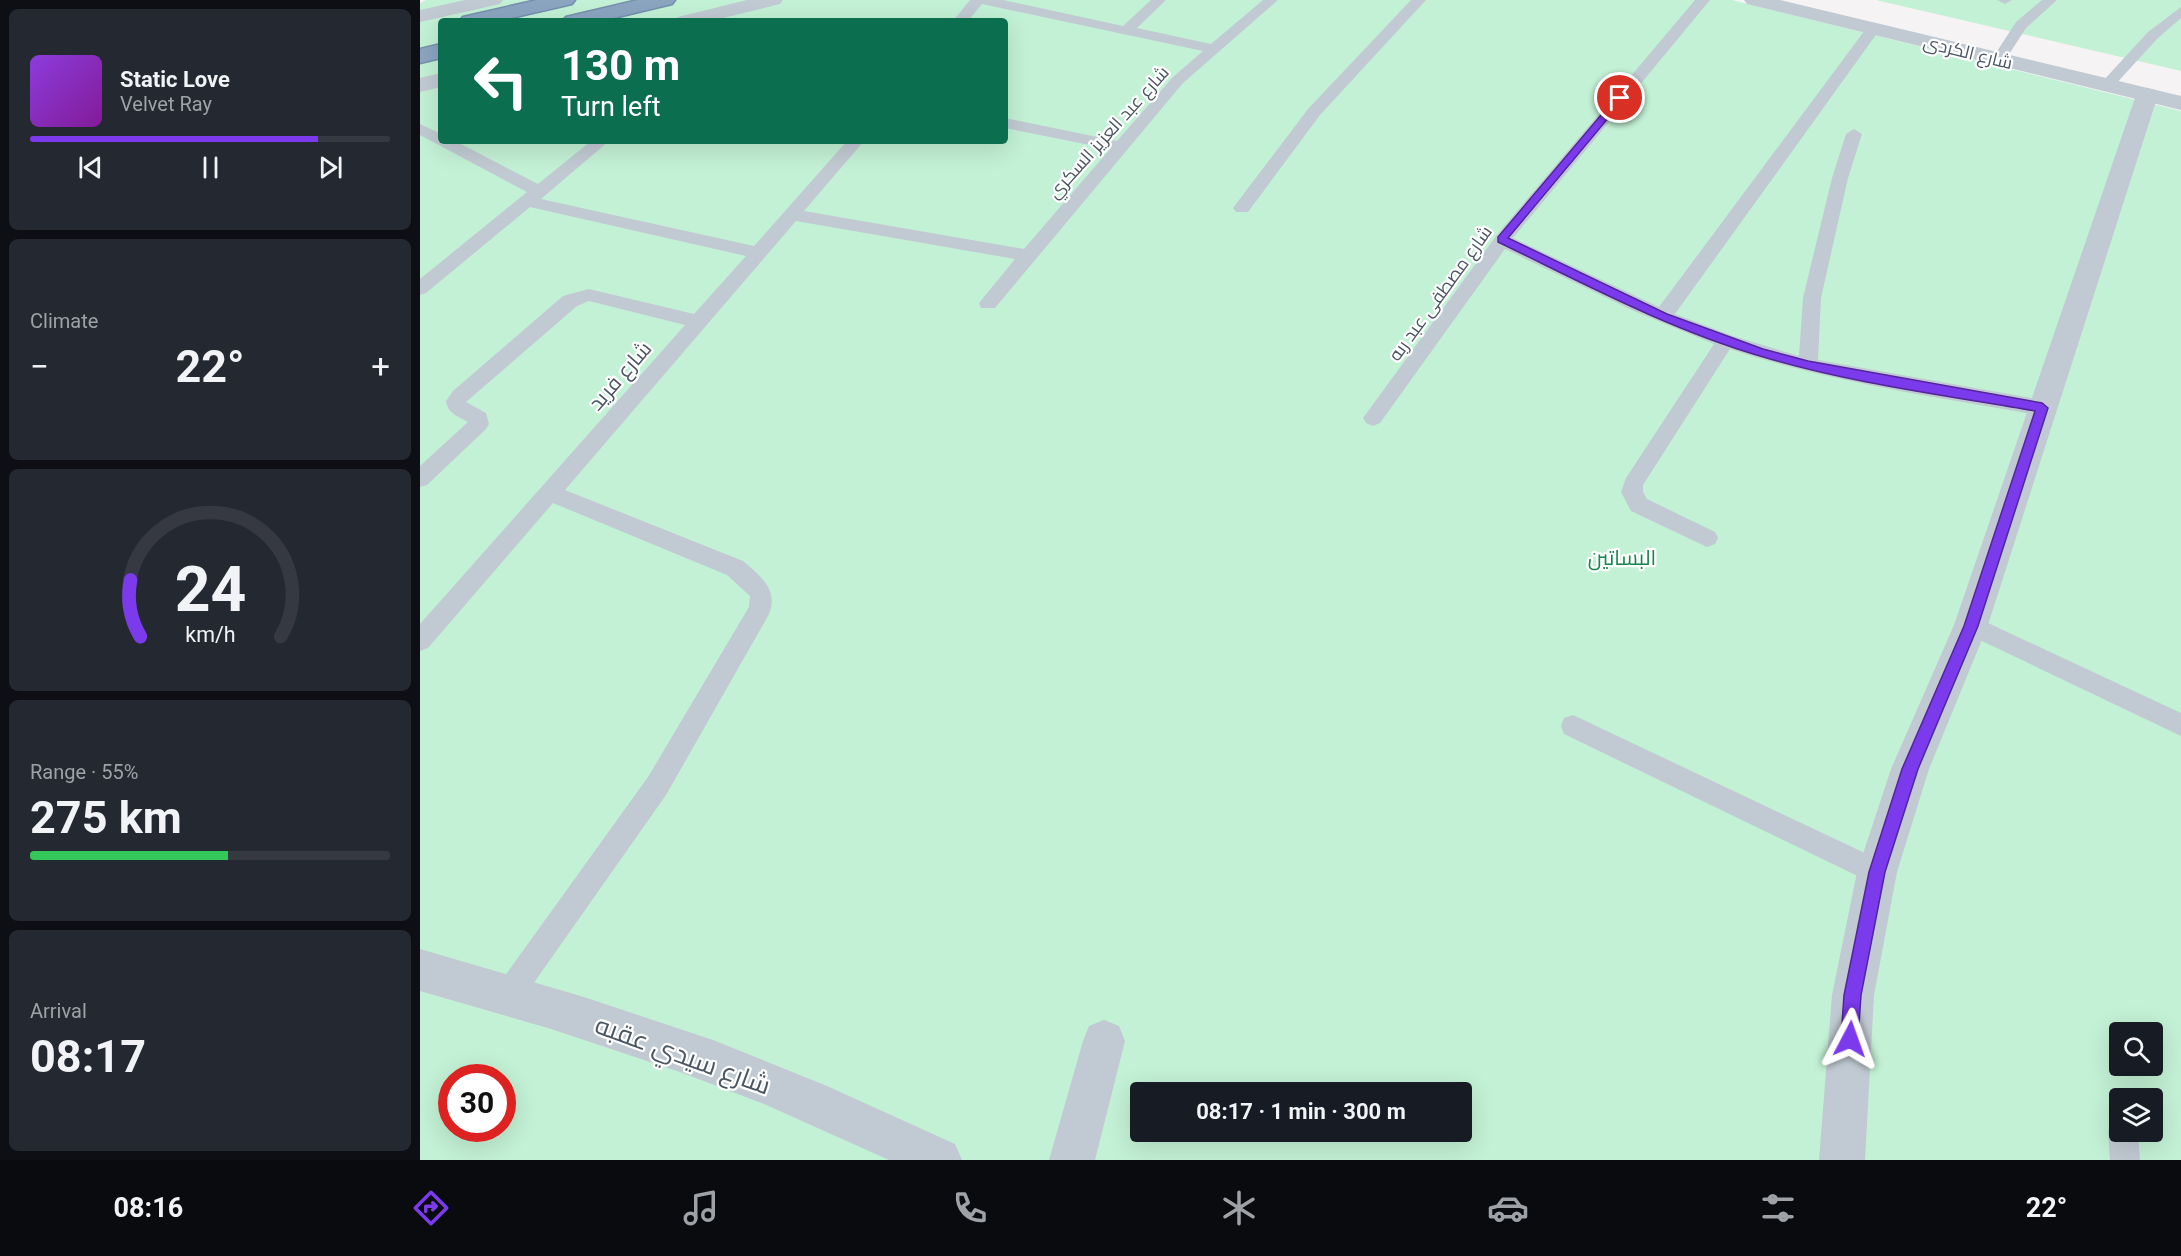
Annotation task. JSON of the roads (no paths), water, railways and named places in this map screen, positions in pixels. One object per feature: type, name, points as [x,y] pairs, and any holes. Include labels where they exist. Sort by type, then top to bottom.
[{"type":"highway","points":[[483,18],[564,0]]},
{"type":"highway","points":[[586,18],[665,0]]},
{"type":"highway","points":[[420,32],[438,28]]},
{"type":"highway","points":[[420,56],[438,52]]},
{"type":"street","points":[[420,16],[494,0]]},
{"type":"street","name":"شارع الكردى","points":[[1754,0],[2181,103]]},
{"type":"street","points":[[696,18],[760,1]]},
{"type":"street","points":[[420,85],[438,81]]},
{"type":"street","points":[[1842,1160],[1853,995],[1877,872],[1910,769],[1971,626],[2147,95]]},
{"type":"street","name":"شارع سيدي عقبه","points":[[420,970],[509,994],[682,1050],[861,1124],[939,1160]]},
{"type":"street","points":[[1072,1160],[1104,1041]]},
{"type":"lane","points":[[963,18],[978,0]]},
{"type":"lane","points":[[983,0],[1128,29],[1213,50]]},
{"type":"lane","points":[[1128,29],[1159,0]]},
{"type":"lane","name":"شارع عبد العزيز السكري","points":[[988,303],[1026,255],[1178,80],[1270,0]]},
{"type":"lane","points":[[1242,208],[1314,112],[1419,0]]},
{"type":"lane","name":"شارع مصطفى عبد ربه","points":[[1373,418],[1502,240],[1703,0]]},
{"type":"lane","points":[[1999,59],[2021,25],[2050,0]]},
{"type":"lane","points":[[2107,85],[2153,35],[2181,11]]},
{"type":"lane","points":[[1663,316],[1873,29]]},
{"type":"lane","points":[[1008,124],[1119,146]]},
{"type":"lane","points":[[420,129],[438,138]]},
{"type":"lane","points":[[1808,366],[1812,298],[1840,178],[1854,134]]},
{"type":"lane","points":[[448,144],[532,196],[759,253]]},
{"type":"lane","points":[[420,289],[597,144]]},
{"type":"lane","name":"شارع فريد","points":[[420,641],[853,144]]},
{"type":"lane","points":[[792,215],[1026,255]]},
{"type":"lane","points":[[1502,240],[1663,316],[1726,341],[1808,366],[2042,408]]},
{"type":"lane","points":[[420,479],[479,424],[479,418],[457,407],[456,401],[460,396],[570,301],[589,295],[699,322]]},
{"type":"lane","points":[[1707,538],[1639,505],[1632,492],[1633,484],[1726,341]]},
{"type":"lane","points":[[509,994],[657,786],[760,609],[763,595],[758,587],[735,568],[550,493]]},
{"type":"lane","points":[[1971,626],[2181,723]]},
{"type":"lane","points":[[1574,726],[1877,872]]},
{"type":"lane","points":[[2124,1142],[2125,1160]]},
{"type":"park label","name":"البساتين","points":[[1622,558]]}]
